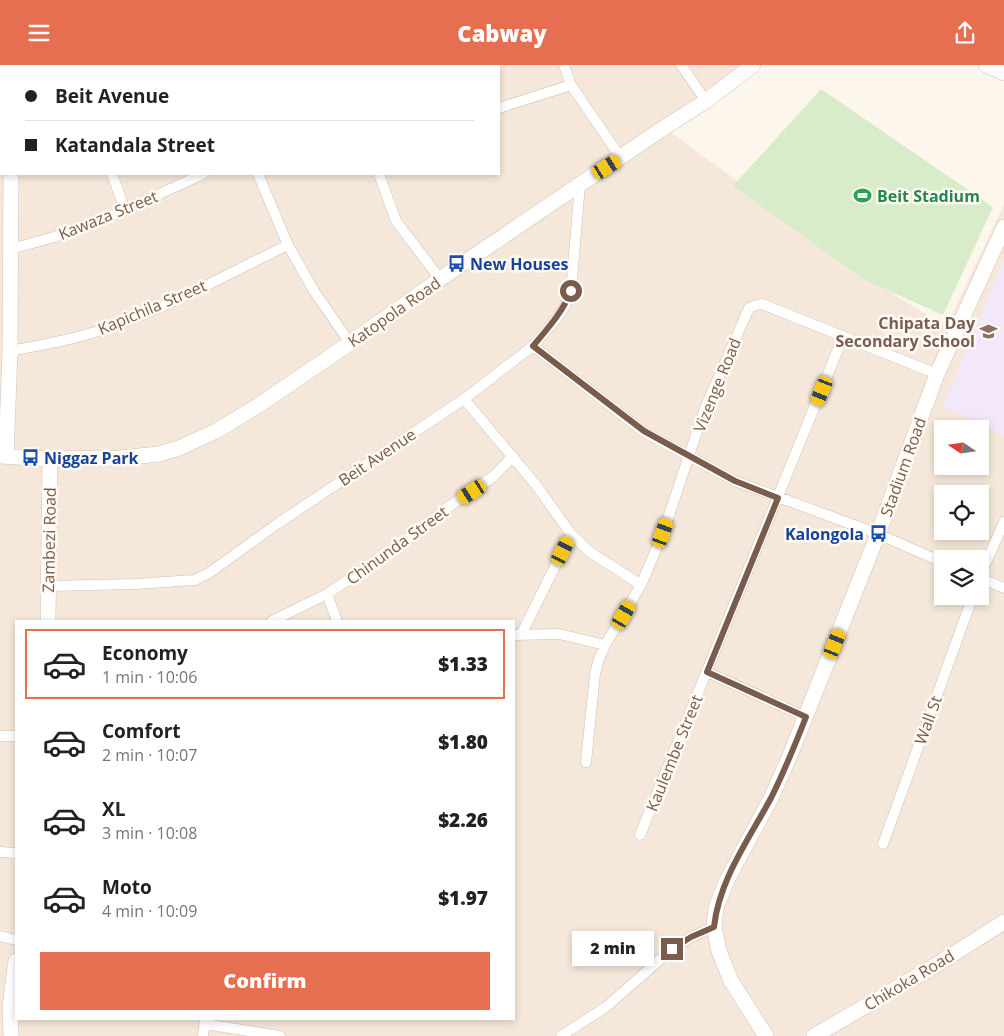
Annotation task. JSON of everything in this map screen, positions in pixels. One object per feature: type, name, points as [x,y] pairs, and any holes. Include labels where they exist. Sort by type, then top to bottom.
[{"type":"street","points":[[564,65],[571,85],[621,158]]},
{"type":"street","points":[[681,65],[706,101]]},
{"type":"street","name":"Katopola Road","points":[[3,456],[50,459],[121,458],[159,454],[179,448],[218,430],[350,343],[440,279],[706,101],[753,65]]},
{"type":"street","points":[[500,108],[571,85]]},
{"type":"street","points":[[3,456],[10,351],[11,175]]},
{"type":"street","points":[[112,175],[125,211]]},
{"type":"street","name":"Kawaza Street","points":[[11,249],[54,237],[125,211],[201,175]]},
{"type":"street","points":[[258,175],[288,245],[314,291],[350,343]]},
{"type":"street","points":[[379,175],[396,221],[440,279]]},
{"type":"street","name":"Beit Avenue","points":[[49,586],[135,584],[195,580],[209,573],[277,524],[464,399],[533,346],[565,306],[571,291],[580,184]]},
{"type":"street","name":"Stadium Road","points":[[766,1036],[730,981],[719,951],[714,927],[716,908],[726,881],[771,798],[789,758],[878,534],[937,374],[1004,227]]},
{"type":"street","name":"Kapichila Street","points":[[10,351],[59,341],[103,329],[152,310],[288,245]]},
{"type":"street","name":"Vizenge Road","points":[[586,762],[595,674],[605,645],[642,585],[663,533],[705,408],[749,308],[762,304],[937,374]]},
{"type":"street","name":"Kaulembe Street","points":[[640,835],[843,337]]},
{"type":"street","points":[[533,346],[637,426],[735,481],[878,534],[934,558]]},
{"type":"street","points":[[464,399],[536,485],[571,534],[590,552],[642,585]]},
{"type":"street","name":"Chinunda Street","points":[[274,620],[327,595],[401,544],[447,508],[494,476],[512,456]]},
{"type":"street","name":"Zambezi Road","points":[[48,620],[50,459]]},
{"type":"street","points":[[989,556],[1004,522]]},
{"type":"street","points":[[571,534],[517,635],[560,634],[605,645]]},
{"type":"street","points":[[989,581],[1004,588]]},
{"type":"street","points":[[327,595],[337,620]]},
{"type":"street","name":"Wall St","points":[[883,844],[969,605]]},
{"type":"street","points":[[707,672],[806,717]]},
{"type":"street","points":[[0,736],[15,736]]},
{"type":"street","points":[[0,852],[15,853]]},
{"type":"street","name":"Chikoka Road","points":[[814,1036],[936,965],[1004,922]]},
{"type":"street","points":[[561,1036],[606,1007],[672,949],[691,937],[714,927]]},
{"type":"street","points":[[0,936],[15,940]]},
{"type":"street","points":[[11,1036],[5,1012],[15,967]]},
{"type":"street","points":[[203,1036],[205,1021],[280,1036]]},
{"type":"shaded area","points":[[500,65],[749,65],[669,131],[884,288],[946,327],[1004,204],[1004,1036],[0,1036],[0,175],[500,175]]},
{"type":"shaded area","name":"Chipata Day Secondary School","points":[[1004,258],[1004,435],[989,428],[989,420],[972,420],[943,406]]},
{"type":"green space","name":"Beit Stadium","points":[[821,89],[993,207],[943,315],[863,279],[733,186]]},
{"type":"place","name":"Beit Stadium","points":[[863,196]]},
{"type":"place","name":"New Houses","points":[[456,264]]},
{"type":"place","name":"Chipata Day Secondary School","points":[[989,332]]},
{"type":"place","name":"Niggaz Park","points":[[30,458]]},
{"type":"place","name":"Kalongola","points":[[878,534]]},
{"type":"route","points":[[571,291],[558,317],[533,346],[644,431],[735,481],[778,498],[707,672],[806,717],[771,798],[726,881],[716,908],[714,927],[691,937],[672,949]]}]
